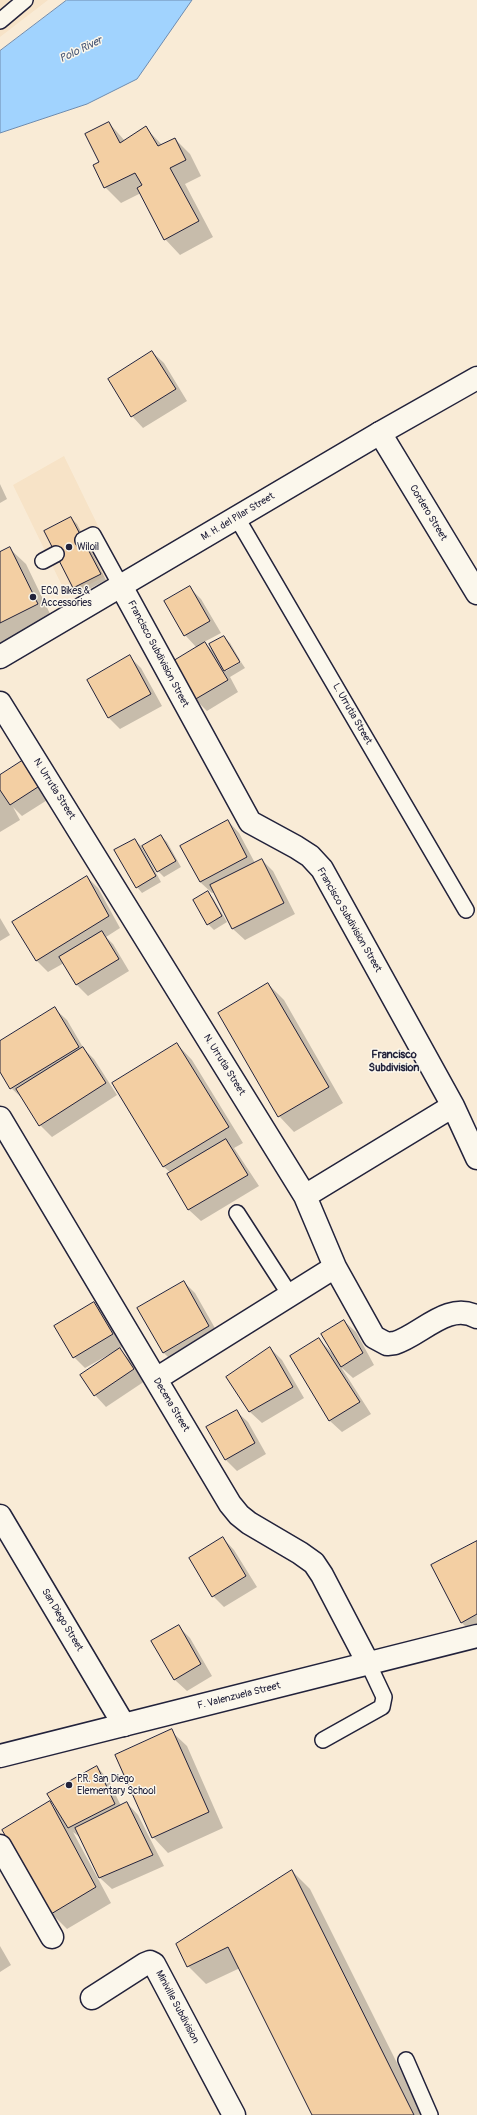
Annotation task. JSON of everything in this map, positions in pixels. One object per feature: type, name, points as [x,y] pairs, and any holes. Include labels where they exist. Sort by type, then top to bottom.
[{"type":"street","name":"M. H. del Pilar Street","points":[[0,657],[380,433],[477,378]]},
{"type":"street","name":"Cordero Street","points":[[380,433],[477,593]]},
{"type":"street","name":"Francisco Subdivision Street","points":[[121,586],[250,822],[310,856],[322,870],[453,1106],[477,1158]]},
{"type":"street","name":"N. Urrutia Street","points":[[0,703],[306,1196],[335,1267],[374,1337],[387,1344],[402,1341],[450,1313],[468,1312],[477,1317]]},
{"type":"street","points":[[306,1196],[453,1106]]},
{"type":"street","name":"Decena Street","points":[[0,1118],[230,1504],[239,1515],[314,1563],[322,1575],[368,1663]]},
{"type":"street","points":[[156,1379],[335,1267]]},
{"type":"street","name":"San Diego Street","points":[[0,1516],[124,1725]]},
{"type":"street","name":"F. Valenzuela Street","points":[[0,1756],[477,1636]]},
{"type":"street","points":[[0,1846],[52,1937]]},
{"type":"street","name":"Miniville Subdivision","points":[[92,1998],[145,1964],[150,1962],[154,1964],[234,2115]]},
{"type":"lane","points":[[0,21],[25,0]]},
{"type":"lane","name":"L. Urrutia Street","points":[[237,518],[466,910]]},
{"type":"lane","points":[[83,540],[93,535],[121,586]]},
{"type":"lane","points":[[237,1213],[290,1295]]},
{"type":"lane","points":[[323,1740],[382,1707],[384,1697],[368,1663]]},
{"type":"lane","points":[[406,2060],[430,2115]]},
{"type":"shaded area","points":[[0,0],[48,0],[0,37]]},
{"type":"shaded area","points":[[64,456],[119,569],[67,596],[13,485]]},
{"type":"water","name":"Polo River","points":[[67,0],[192,0],[137,79],[87,104],[0,133],[0,51]]},
{"type":"building","points":[[109,122],[120,143],[146,126],[158,146],[175,138],[186,160],[170,168],[199,221],[164,240],[137,188],[142,185],[135,173],[104,188],[93,165],[99,162],[85,134]]},
{"type":"building","points":[[152,351],[176,389],[131,417],[108,379]]},
{"type":"building","name":"Wiloil","points":[[71,517],[101,574],[73,588],[44,531]]},
{"type":"building","points":[[10,547],[38,604],[0,623],[0,552]]},
{"type":"building","points":[[190,586],[210,621],[184,636],[164,601]]},
{"type":"building","points":[[224,636],[240,662],[224,671],[209,644]]},
{"type":"building","points":[[205,642],[228,680],[194,700],[172,662]]},
{"type":"building","points":[[130,655],[151,694],[108,718],[87,680]]},
{"type":"building","points":[[25,759],[41,785],[10,805],[0,790],[0,775]]},
{"type":"building","points":[[228,820],[247,857],[200,882],[180,846]]},
{"type":"building","points":[[161,835],[176,861],[157,872],[142,846]]},
{"type":"building","points":[[135,839],[156,876],[136,888],[114,850]]},
{"type":"building","points":[[262,859],[284,903],[232,929],[210,885]]},
{"type":"building","points":[[87,876],[109,916],[36,961],[12,922]]},
{"type":"building","points":[[208,891],[222,916],[207,925],[193,900]]},
{"type":"building","points":[[102,931],[119,959],[76,985],[59,957]]},
{"type":"building","points":[[268,983],[329,1087],[278,1117],[218,1013]]},
{"type":"building","points":[[55,1007],[79,1047],[10,1089],[0,1072],[0,1041]]},
{"type":"building","points":[[177,1043],[229,1127],[163,1167],[112,1083]]},
{"type":"building","points":[[83,1047],[106,1083],[39,1126],[16,1089]]},
{"type":"building","points":[[226,1139],[248,1175],[188,1210],[167,1174]]},
{"type":"building","points":[[184,1281],[209,1326],[163,1353],[137,1308]]},
{"type":"building","points":[[94,1302],[113,1334],[73,1358],[54,1326]]},
{"type":"building","points":[[344,1320],[363,1353],[341,1367],[321,1334]]},
{"type":"building","points":[[319,1338],[360,1402],[329,1421],[290,1356]]},
{"type":"building","points":[[270,1347],[293,1387],[249,1412],[226,1377]]},
{"type":"building","points":[[120,1348],[134,1369],[94,1396],[80,1375]]},
{"type":"building","points":[[237,1410],[255,1443],[225,1460],[206,1427]]},
{"type":"building","points":[[223,1537],[246,1576],[212,1597],[189,1558]]},
{"type":"building","points":[[477,1541],[477,1614],[461,1623],[431,1565]]},
{"type":"building","points":[[179,1625],[201,1664],[174,1680],[151,1641]]},
{"type":"building","points":[[172,1729],[209,1812],[152,1838],[115,1755]]},
{"type":"building","points":[[97,1766],[115,1804],[68,1828],[47,1794]]},
{"type":"building","points":[[50,1801],[96,1887],[51,1914],[2,1830]]},
{"type":"building","points":[[127,1802],[153,1855],[99,1878],[75,1828]]},
{"type":"building","points":[[292,1870],[414,2115],[312,2115],[228,1947],[187,1967],[176,1944]]},
{"type":"place","name":"Wiloil","points":[[69,547]]},
{"type":"place","name":"ECQ Bikes & Accessories","points":[[33,597]]},
{"type":"place","name":"P.R. San Diego Elementary School","points":[[69,1785]]},
{"type":"district","name":"Francisco Subdivision","points":[[394,1061]]}]
